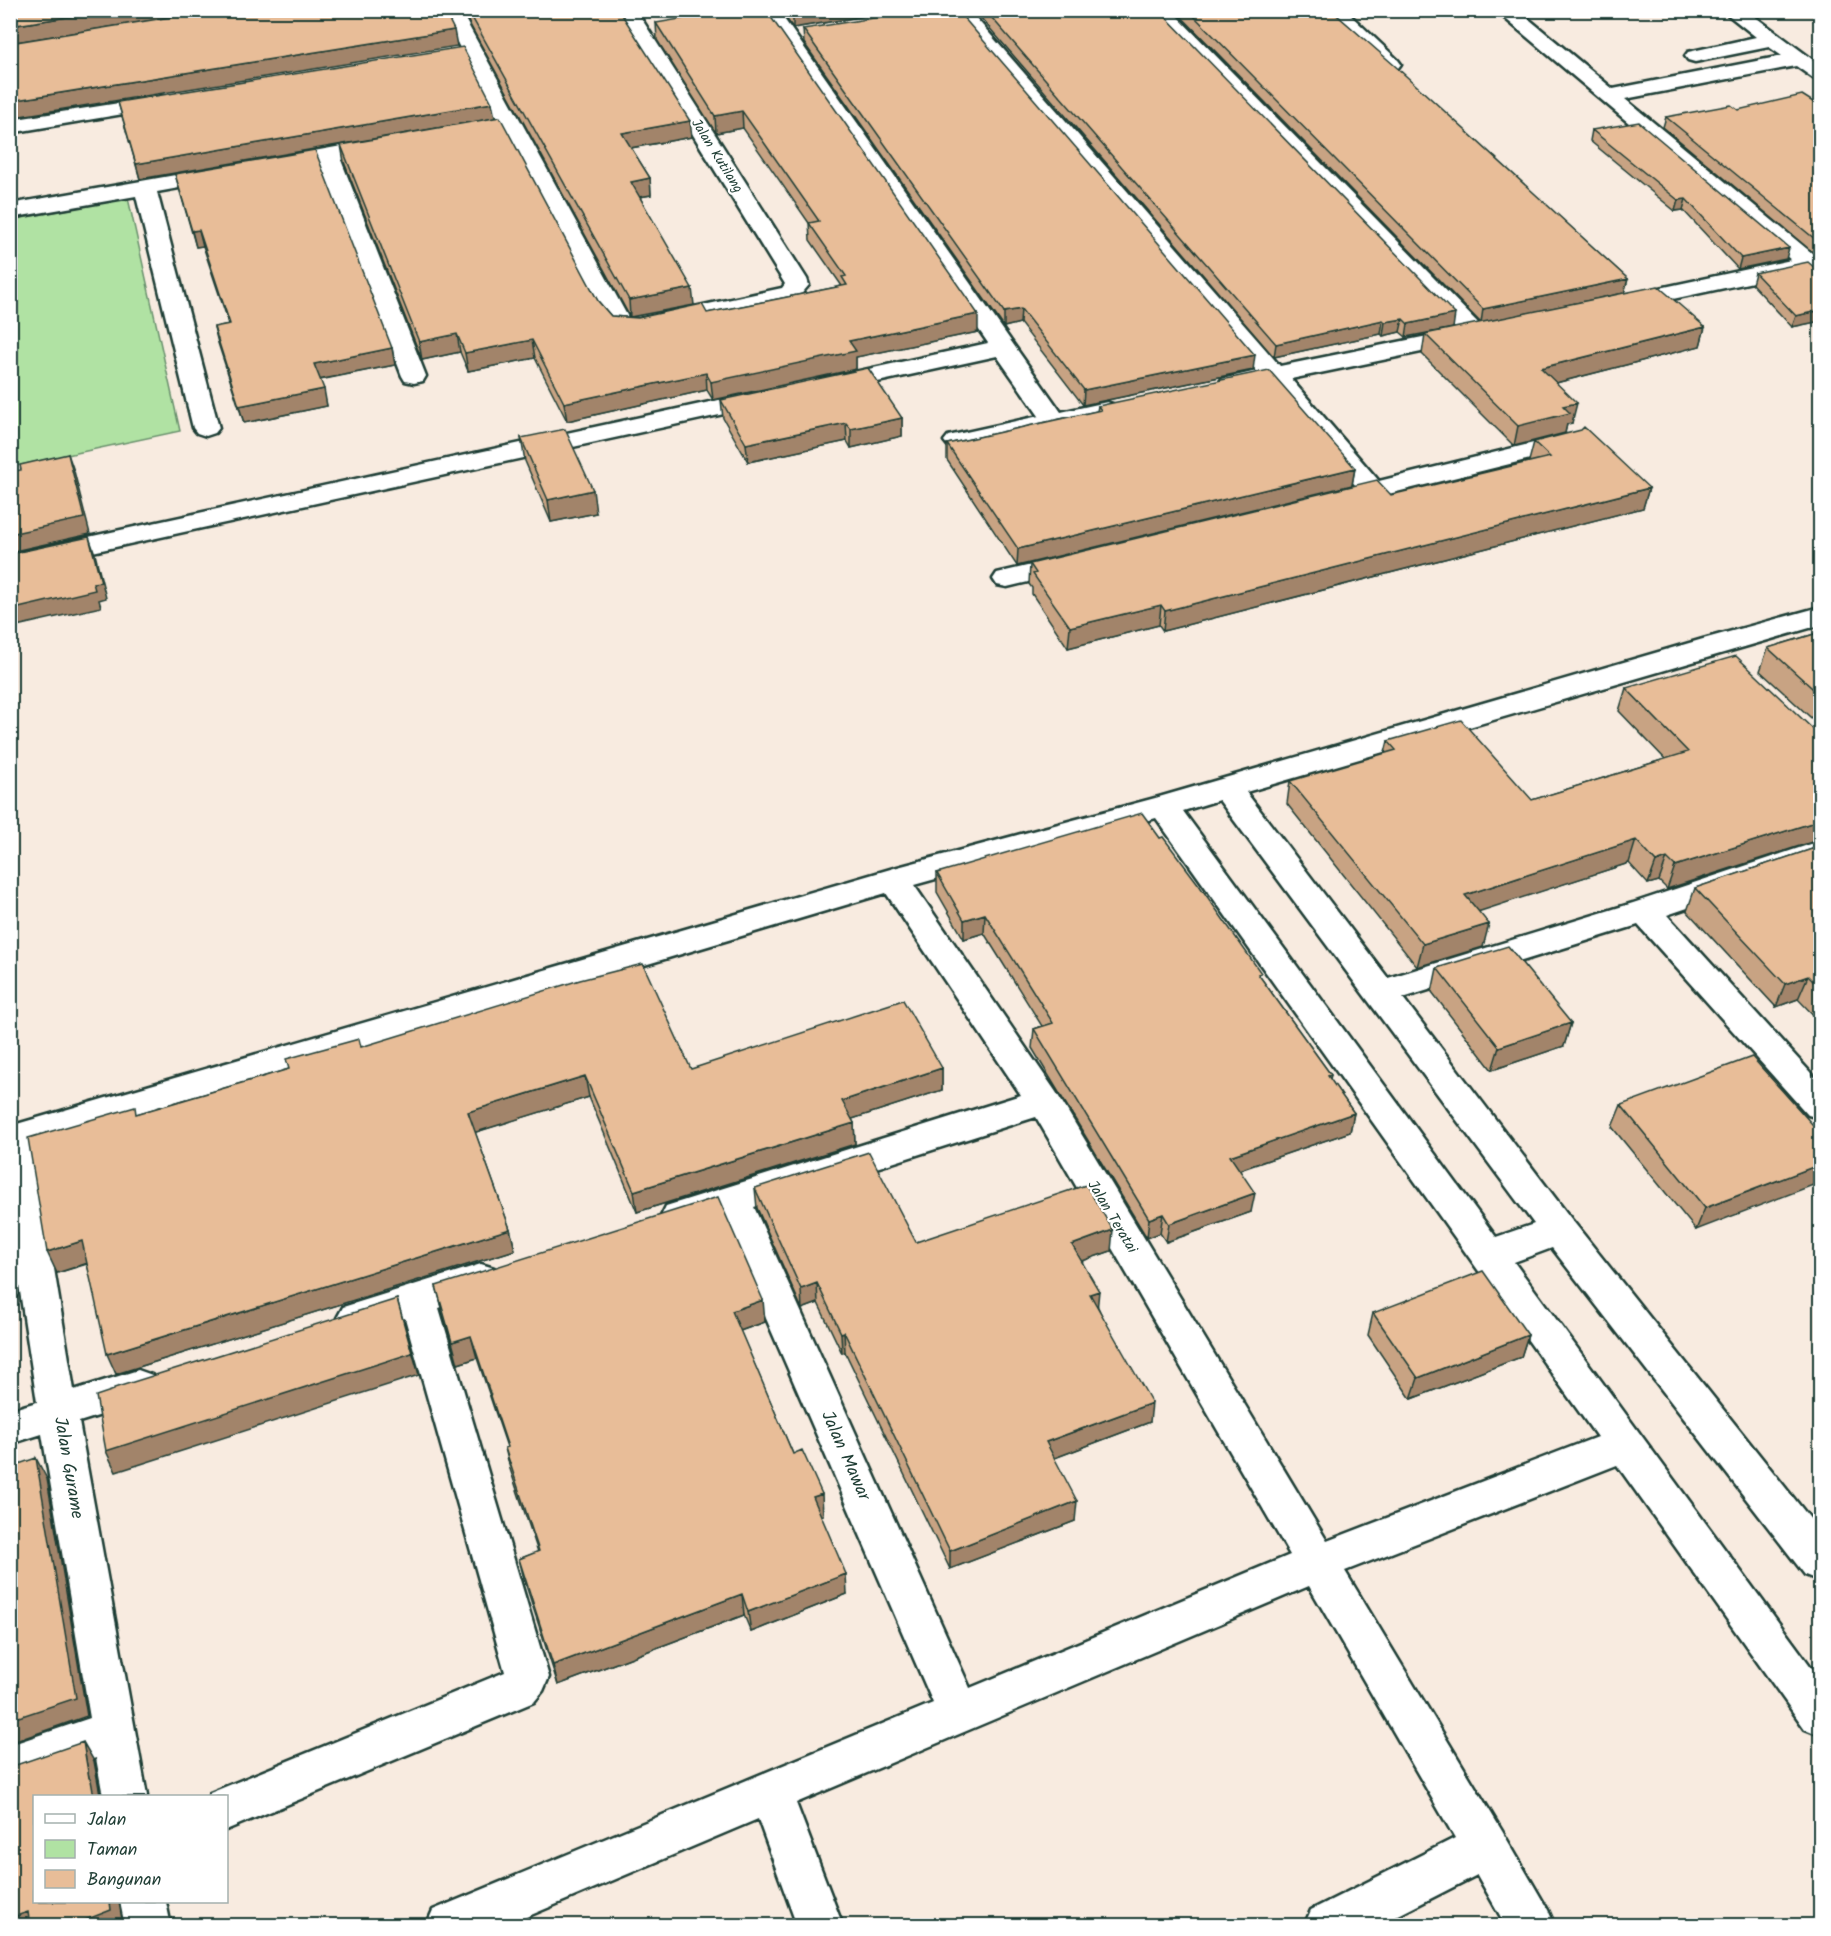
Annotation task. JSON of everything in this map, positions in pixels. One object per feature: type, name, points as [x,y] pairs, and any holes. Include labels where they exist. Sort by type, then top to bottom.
[{"type":"street","points":[[450,10],[509,124],[487,128]]},
{"type":"street","name":"Jalan Kutilang","points":[[509,124],[614,317],[622,326],[639,326],[780,296],[794,289],[795,279],[626,10]]},
{"type":"street","points":[[1159,10],[1486,332],[1206,389]]},
{"type":"street","points":[[1332,10],[1402,74]]},
{"type":"street","points":[[1505,10],[1815,267]]},
{"type":"street","points":[[1732,10],[1821,74]]},
{"type":"street","points":[[952,12],[1276,375],[1373,490]]},
{"type":"street","points":[[811,33],[781,28],[1054,420]]},
{"type":"street","points":[[1676,59],[1772,40]]},
{"type":"street","points":[[447,56],[471,52]]},
{"type":"street","points":[[1609,96],[1799,58]]},
{"type":"street","points":[[1588,78],[1610,74]]},
{"type":"street","points":[[10,127],[188,98]]},
{"type":"street","points":[[259,167],[407,142]]},
{"type":"street","points":[[328,155],[414,376]]},
{"type":"street","points":[[10,211],[236,171]]},
{"type":"street","points":[[145,188],[206,428]]},
{"type":"street","points":[[1601,307],[1638,289],[1815,267]]},
{"type":"street","points":[[10,562],[1002,347]]},
{"type":"street","points":[[957,441],[1124,406]]},
{"type":"street","points":[[1328,501],[1566,443]]},
{"type":"street","points":[[1007,579],[1099,557]]},
{"type":"street","points":[[13,1140],[894,879],[1226,787],[1723,654],[1821,616]]},
{"type":"street","points":[[1226,787],[1559,1230],[1821,1562]]},
{"type":"street","points":[[1163,806],[1821,1714]]},
{"type":"street","points":[[1381,992],[1644,911],[1821,852]]},
{"type":"street","name":"Jalan Teratai","points":[[894,879],[1044,1101],[1532,1926]]},
{"type":"street","points":[[1644,911],[1821,1105]]},
{"type":"street","points":[[653,1224],[1044,1101]]},
{"type":"street","name":"Jalan Gurame","points":[[13,1140],[125,1795]]},
{"type":"street","name":"Jalan Mawar","points":[[732,1199],[959,1713]]},
{"type":"street","points":[[1490,1255],[1559,1230]]},
{"type":"street","points":[[328,1327],[507,1270]]},
{"type":"street","points":[[228,1807],[519,1688],[528,1677],[418,1299]]},
{"type":"street","points":[[10,1426],[171,1376]]},
{"type":"street","points":[[449,1926],[1318,1563],[1626,1444]]},
{"type":"street","points":[[10,1767],[114,1731]]},
{"type":"street","points":[[770,1792],[820,1926]]},
{"type":"street","points":[[1327,1926],[1486,1847]]},
{"type":"street","points":[[143,1903],[148,1926]]},
{"type":"green space","points":[[128,198],[180,431],[11,467],[11,220]]},
{"type":"building","points":[[10,10],[112,10],[10,26]]},
{"type":"building","points":[[214,10],[444,10],[454,30],[10,101],[10,43]]},
{"type":"building","points":[[468,10],[619,10],[690,121],[622,133],[650,178],[631,182],[692,288],[629,300]]},
{"type":"building","points":[[733,10],[766,10],[978,314],[849,341],[856,351],[711,382],[706,373],[564,403],[532,340],[465,353],[457,334],[419,342],[341,145],[500,117],[598,301],[611,316],[638,318],[702,304],[707,313],[847,285],[842,277],[846,276],[809,223],[819,221],[742,111],[715,116],[656,23]]},
{"type":"building","points":[[789,10],[823,10],[793,15]]},
{"type":"building","points":[[925,10],[957,10],[1255,355],[1084,390],[1021,309],[1004,312],[803,29]]},
{"type":"building","points":[[985,10],[1159,10],[1455,314],[1408,324],[1403,319],[1385,322],[1383,320],[1276,344]]},
{"type":"building","points":[[1188,10],[1331,10],[1628,279],[1483,309]]},
{"type":"building","points":[[463,47],[492,103],[136,164],[118,102]]},
{"type":"building","points":[[1802,95],[1821,107],[1821,244],[1666,117],[1731,105],[1738,110]]},
{"type":"building","points":[[1639,122],[1789,248],[1741,258],[1686,199],[1678,200],[1592,130]]},
{"type":"building","points":[[315,150],[392,348],[314,364],[324,389],[239,406],[214,327],[230,324],[199,230],[192,231],[175,174]]},
{"type":"building","points":[[1808,262],[1815,268],[1821,269],[1821,310],[1796,316],[1755,273]]},
{"type":"building","points":[[1658,286],[1705,327],[1541,368],[1577,403],[1563,406],[1570,413],[1518,426],[1425,334]]},
{"type":"building","points":[[868,368],[902,418],[851,429],[846,423],[746,444],[721,400]]},
{"type":"building","points":[[1269,370],[1355,468],[1018,549],[947,444],[1101,410],[1098,406]]},
{"type":"building","points":[[1584,427],[1649,488],[1165,611],[1161,605],[1070,627],[1033,574],[1036,573],[1030,564],[1377,480],[1391,495],[1550,457],[1534,442],[1581,430]]},
{"type":"building","points":[[565,429],[593,490],[548,500],[521,438]]},
{"type":"building","points":[[68,454],[84,518],[10,534],[10,472],[21,470],[20,465]]},
{"type":"building","points":[[89,537],[101,582],[93,583],[95,590],[10,610],[10,554]]},
{"type":"building","points":[[1821,632],[1821,696],[1768,648]]},
{"type":"building","points":[[1736,656],[1816,732],[1821,733],[1821,820],[1675,866],[1667,858],[1656,862],[1636,840],[1465,895],[1489,924],[1423,944],[1290,781],[1396,750],[1388,741],[1461,720],[1532,800],[1688,752],[1626,688]]},
{"type":"building","points":[[1142,813],[1199,885],[1261,973],[1258,974],[1331,1075],[1328,1076],[1354,1113],[1230,1156],[1255,1193],[1169,1224],[1163,1214],[1149,1219],[1034,1029],[1053,1023],[985,914],[964,920],[937,873]]},
{"type":"building","points":[[1821,846],[1821,989],[1808,976],[1785,984],[1695,888]]},
{"type":"building","points":[[1508,946],[1571,1023],[1499,1047],[1437,968]]},
{"type":"building","points":[[643,964],[691,1069],[903,1000],[942,1068],[842,1101],[854,1123],[634,1191],[585,1076],[468,1112],[510,1229],[107,1354],[82,1241],[47,1252],[28,1138],[135,1107],[136,1114],[289,1069],[286,1059],[359,1039],[361,1047],[580,980]]},
{"type":"building","points":[[1752,1057],[1821,1134],[1821,1164],[1705,1208],[1621,1105]]},
{"type":"building","points":[[869,1152],[916,1242],[1086,1185],[1113,1230],[1072,1245],[1099,1291],[1090,1294],[1152,1403],[1046,1442],[1077,1501],[950,1551],[844,1332],[841,1333],[817,1283],[801,1289],[755,1188]]},
{"type":"building","points":[[718,1197],[763,1300],[732,1311],[793,1454],[802,1450],[822,1494],[813,1497],[846,1574],[748,1612],[742,1594],[553,1665],[519,1559],[539,1551],[505,1448],[508,1447],[471,1336],[452,1342],[436,1286]]},
{"type":"building","points":[[1483,1271],[1528,1335],[1418,1378],[1373,1313]]},
{"type":"building","points":[[397,1299],[412,1353],[106,1451],[96,1396],[114,1390],[114,1388]]},
{"type":"building","points":[[36,1458],[76,1698],[10,1720],[10,1467]]},
{"type":"building","points":[[83,1742],[94,1795],[33,1795],[33,1903],[110,1903],[111,1910],[70,1926],[30,1926],[28,1912],[10,1918],[10,1767]]}]
